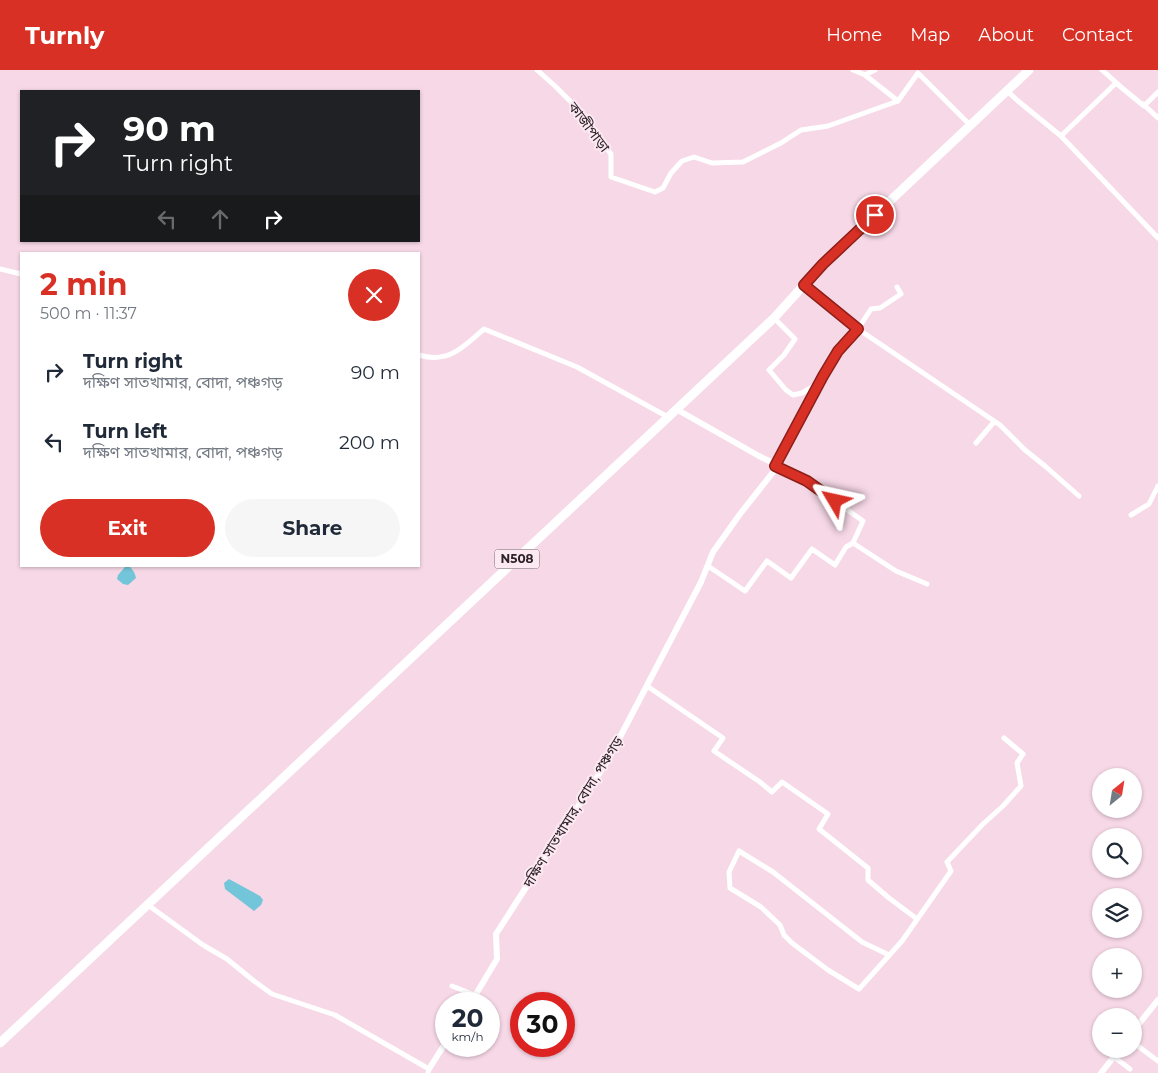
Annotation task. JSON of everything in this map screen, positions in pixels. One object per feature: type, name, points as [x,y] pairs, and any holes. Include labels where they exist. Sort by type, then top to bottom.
[{"type":"highway","name":"N508","points":[[0,1043],[774,318],[823,264],[1029,70]]},
{"type":"street","name":"কাজীপাড়া","points":[[537,70],[579,110],[611,154],[611,178],[655,192],[662,188],[671,173],[682,161],[694,157],[712,164],[743,162],[781,143],[801,130],[828,126],[898,101]]},
{"type":"street","points":[[853,70],[865,75],[898,101],[918,74],[927,82]]},
{"type":"street","points":[[865,75],[875,70]]},
{"type":"street","points":[[914,70],[970,125]]},
{"type":"street","points":[[1102,70],[1158,118]]},
{"type":"street","points":[[1061,136],[1116,83]]},
{"type":"street","points":[[1007,91],[1061,136],[1158,238]]},
{"type":"street","points":[[1144,106],[1158,92]]},
{"type":"street","points":[[0,269],[20,274]]},
{"type":"street","points":[[804,285],[858,329],[1000,425],[1025,450],[1079,496]]},
{"type":"street","name":"দক্ষিণ সাতখামার, বোদা, পঞ্চগড়","points":[[477,992],[497,960],[496,934],[608,760],[701,582],[713,552],[774,471],[838,351],[858,329],[871,309],[880,308],[901,294],[897,287]]},
{"type":"street","points":[[774,318],[795,339],[784,355],[769,370],[792,395],[802,394],[814,386]]},
{"type":"street","points":[[420,355],[437,358],[458,352],[484,329],[577,367],[668,417]]},
{"type":"street","points":[[676,409],[773,463],[775,466],[807,481],[863,521],[853,543],[846,547],[835,565],[812,549],[792,578],[766,560],[745,591],[708,566]]},
{"type":"street","points":[[976,443],[994,422]]},
{"type":"street","points":[[1130,515],[1149,504],[1158,486]]},
{"type":"street","points":[[853,543],[896,571],[927,584]]},
{"type":"street","points":[[647,686],[723,738],[714,751],[772,792],[782,782],[828,814],[819,829],[868,868],[868,880],[917,919]]},
{"type":"street","points":[[889,955],[862,942],[773,872],[739,851],[729,872],[730,888],[761,907],[780,925],[784,935],[792,943],[828,970],[859,989],[902,941],[951,871],[947,862],[1021,786],[1017,763],[1023,754],[1004,738]]},
{"type":"street","points":[[148,906],[203,946],[228,959],[254,982],[272,994],[335,1015],[428,1071],[437,1057]]},
{"type":"street","points":[[452,986],[467,992]]},
{"type":"street","points":[[1142,1020],[1158,1000]]},
{"type":"street","points":[[1142,1049],[1158,1061]]},
{"type":"street","points":[[1101,1073],[1113,1058]]},
{"type":"street","points":[[1115,1058],[1130,1070]]},
{"type":"water","points":[[125,567],[130,567],[136,578],[128,585],[123,584],[117,579]]},
{"type":"water","points":[[229,879],[260,896],[263,900],[261,905],[254,911],[225,889],[224,883]]},
{"type":"route","points":[[835,501],[807,481],[775,466],[838,351],[858,329],[804,285],[823,264],[875,215]]}]
